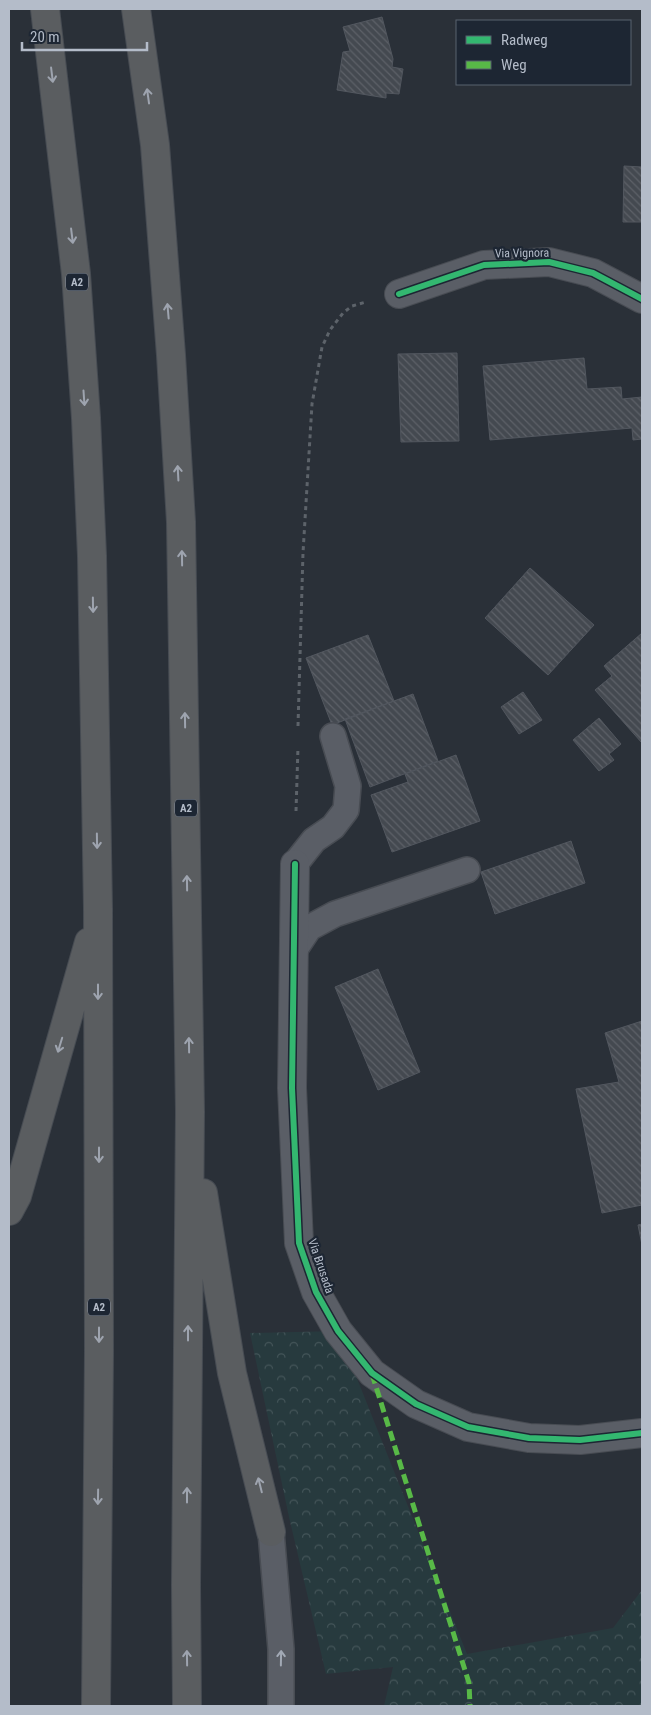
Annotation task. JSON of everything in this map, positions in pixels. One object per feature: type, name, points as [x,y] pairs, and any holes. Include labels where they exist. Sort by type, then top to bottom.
[{"type":"highway","name":"A2","points":[[45,9],[76,274],[86,418],[92,556],[98,909],[99,1351],[96,1706]]},
{"type":"highway","name":"A2","points":[[136,9],[156,154],[172,355],[181,522],[190,1112],[186,1584],[187,1706]]},
{"type":"highway","name":"A2","points":[[9,1212],[16,1196],[98,909]]},
{"type":"highway","name":"A2","points":[[190,1112],[232,1373],[271,1532]]},
{"type":"street","name":"Via Vignora","points":[[399,294],[484,265],[549,262],[593,273],[642,299]]},
{"type":"street","name":"Via Brusada","points":[[295,864],[292,1088],[299,1243],[316,1292],[338,1332],[372,1373],[416,1404],[468,1426],[529,1438],[580,1440],[642,1433]]},
{"type":"lane","points":[[295,864],[314,840],[333,827],[346,810],[348,786],[332,736]]},
{"type":"lane","points":[[293,952],[309,928],[336,914],[467,870]]},
{"type":"lane","points":[[271,1532],[281,1649],[281,1706]]},
{"type":"path","points":[[298,728],[303,553],[312,404],[322,347],[330,330],[343,313],[352,306],[399,294]]},
{"type":"path","points":[[295,864],[298,737]]},
{"type":"green space","points":[[338,1331],[467,1654],[613,1628],[642,1590],[642,1706],[384,1706],[393,1667],[326,1674],[289,1517],[250,1333]]},
{"type":"building","points":[[382,17],[393,59],[392,67],[403,69],[399,94],[386,93],[386,98],[337,90],[343,52],[350,51],[343,27]]},
{"type":"building","points":[[624,166],[642,167],[642,222],[623,222]]},
{"type":"building","points":[[457,353],[459,441],[401,442],[398,354]]},
{"type":"building","points":[[584,358],[587,389],[621,387],[622,399],[642,397],[642,439],[633,440],[632,428],[490,440],[483,366]]},
{"type":"building","points":[[530,568],[594,625],[548,675],[485,618]]},
{"type":"building","points":[[642,633],[642,743],[595,690],[612,676],[604,666]]},
{"type":"building","points":[[368,635],[394,701],[332,725],[306,658]]},
{"type":"building","points":[[523,692],[542,720],[519,734],[501,707]]},
{"type":"building","points":[[413,694],[438,761],[370,787],[345,719]]},
{"type":"building","points":[[599,718],[621,744],[609,754],[614,760],[599,771],[573,740]]},
{"type":"building","points":[[456,755],[480,821],[392,852],[371,795],[408,782],[405,774]]},
{"type":"building","points":[[571,841],[585,883],[495,914],[481,872]]},
{"type":"building","points":[[378,969],[420,1072],[378,1090],[335,987]]},
{"type":"building","points":[[642,1021],[642,1205],[602,1213],[576,1089],[619,1082],[605,1033]]},
{"type":"building","points":[[642,1224],[642,1245],[638,1225]]},
{"type":"marked path","points":[[372,1374],[469,1683],[470,1706]]},
{"type":"cycle path","points":[[399,294],[484,265],[549,262],[593,273],[642,299]]},
{"type":"cycle path","points":[[295,864],[292,1088],[299,1243],[316,1292],[338,1331],[372,1373],[416,1404],[468,1427],[529,1438],[580,1440],[642,1433]]}]
